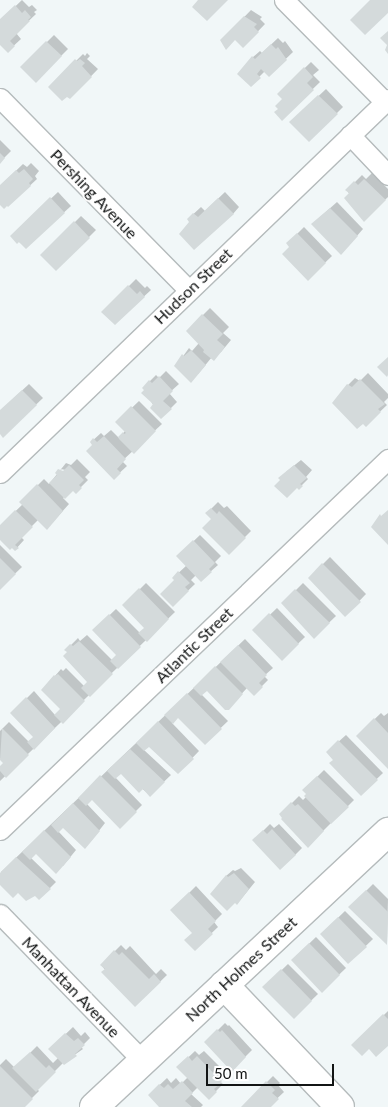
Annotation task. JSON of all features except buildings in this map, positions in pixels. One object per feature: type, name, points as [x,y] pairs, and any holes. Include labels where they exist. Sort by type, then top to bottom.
[{"type":"street","points":[[284,0],[386,101]]},
{"type":"street","name":"Pershing Avenue","points":[[0,98],[189,290]]},
{"type":"street","name":"Hudson Street","points":[[0,473],[386,101]]},
{"type":"street","points":[[350,135],[388,175]]},
{"type":"street","name":"Atlantic Street","points":[[0,830],[388,459]]},
{"type":"street","name":"North Holmes Street","points":[[94,1107],[388,832]]},
{"type":"street","name":"Manhattan Avenue","points":[[0,914],[143,1061]]},
{"type":"street","points":[[224,985],[340,1107]]}]
